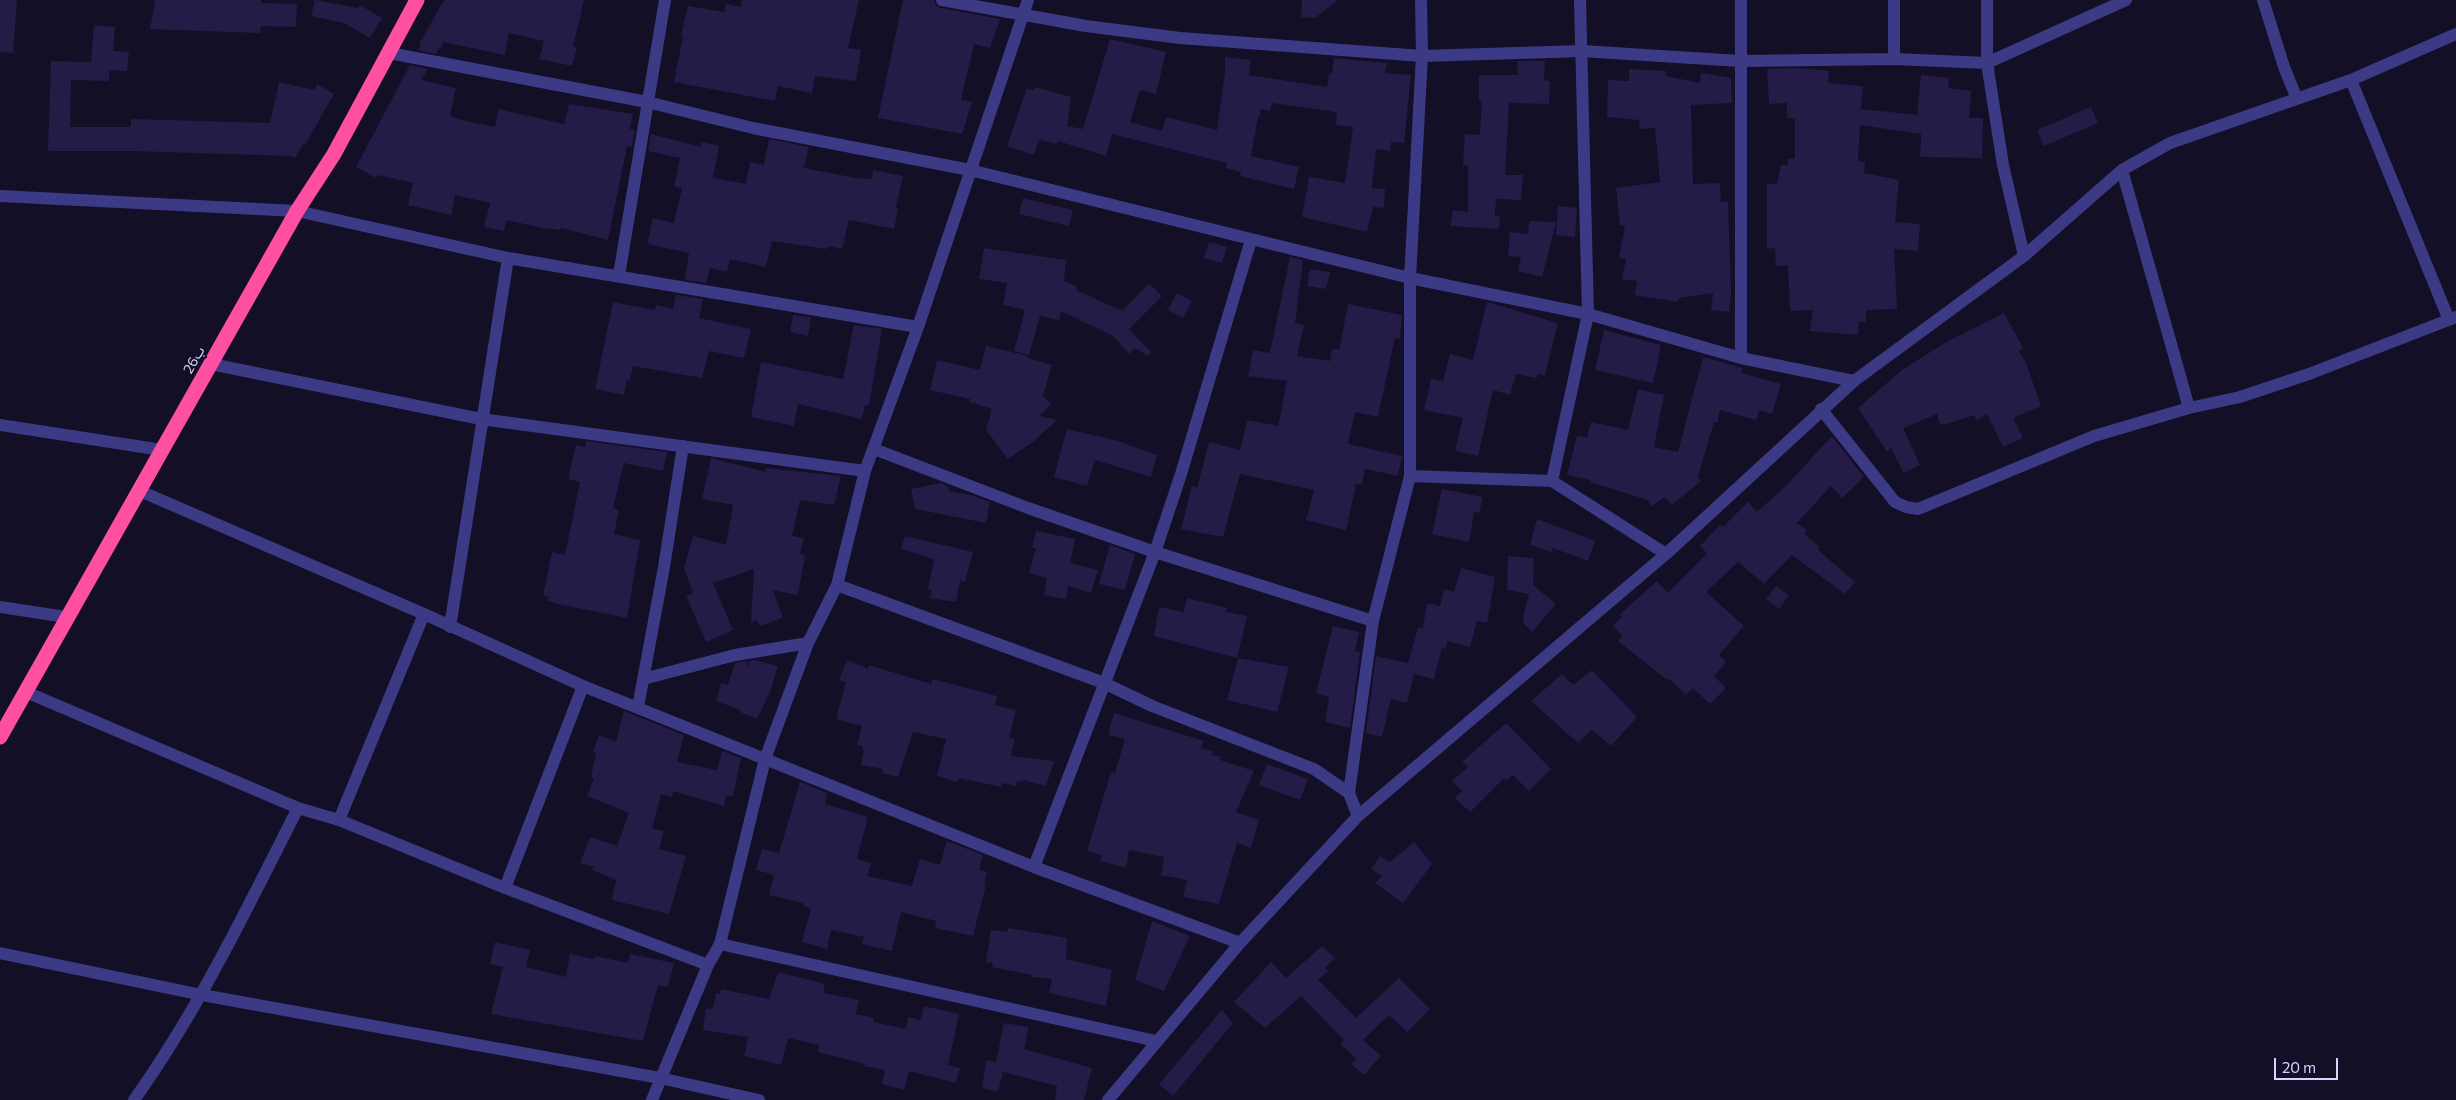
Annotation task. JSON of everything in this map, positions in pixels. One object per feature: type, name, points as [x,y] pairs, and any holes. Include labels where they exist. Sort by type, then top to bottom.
[{"type":"highway","name":"26ب","points":[[0,737],[296,211],[334,154],[417,0]]},
{"type":"street","points":[[618,274],[665,0]]},
{"type":"street","points":[[942,0],[1022,16],[1180,38],[1422,56],[1582,51],[1740,61],[1894,59],[1988,63],[2126,0]]},
{"type":"street","points":[[652,1100],[708,966],[720,944],[765,759],[808,643],[837,585],[865,471],[918,327],[1028,0]]},
{"type":"street","points":[[1358,816],[1350,793],[1374,620],[1410,476],[1410,278],[1422,56],[1421,0]]},
{"type":"street","points":[[1552,482],[1588,314],[1580,0]]},
{"type":"street","points":[[1740,0],[1741,358]]},
{"type":"street","points":[[1894,0],[1894,59]]},
{"type":"street","points":[[1987,0],[1988,63],[2003,165],[2024,256]]},
{"type":"street","points":[[2263,0],[2284,66],[2297,99]]},
{"type":"street","points":[[1115,1097],[1156,1041],[1240,943],[1358,816],[1666,554],[1821,409],[1854,381],[2024,256],[2122,170],[2170,143],[2351,80],[2456,34]]},
{"type":"street","points":[[389,53],[647,102],[753,128],[970,170],[1410,278],[1588,314],[1741,358],[1854,381]]},
{"type":"street","points":[[1821,409],[1894,502],[1918,509],[2094,436],[2189,408],[2240,397],[2309,374],[2453,318],[2351,80]]},
{"type":"street","points":[[2122,170],[2189,408]]},
{"type":"street","points":[[0,196],[296,211],[508,258],[618,274],[918,327]]},
{"type":"street","points":[[1034,867],[1154,552],[1181,474],[1251,240]]},
{"type":"street","points":[[450,627],[481,419],[508,258]]},
{"type":"street","points":[[211,364],[481,419],[865,471]]},
{"type":"street","points":[[0,425],[162,450]]},
{"type":"street","points":[[638,707],[664,567],[683,446]]},
{"type":"street","points":[[874,449],[1028,508],[1154,552],[1374,620]]},
{"type":"street","points":[[1410,476],[1552,482],[1666,554]]},
{"type":"street","points":[[140,491],[424,614],[583,686],[1034,867],[1240,943]]},
{"type":"street","points":[[837,585],[1104,683],[1152,706],[1314,769],[1350,793]]},
{"type":"street","points":[[0,607],[66,617]]},
{"type":"street","points":[[339,820],[424,614]]},
{"type":"street","points":[[643,679],[734,655],[808,643]]},
{"type":"street","points":[[505,888],[583,686]]},
{"type":"street","points":[[26,692],[298,808],[339,820],[505,888],[708,966]]},
{"type":"street","points":[[134,1100],[160,1064],[202,995],[298,808]]},
{"type":"street","points":[[720,944],[1156,1041]]},
{"type":"street","points":[[0,953],[202,995],[660,1078],[759,1100]]},
{"type":"building","points":[[0,0],[17,0],[13,53],[0,52]]},
{"type":"building","points":[[155,0],[261,0],[261,3],[297,4],[296,27],[261,26],[260,33],[150,29]]},
{"type":"building","points":[[315,0],[358,8],[360,5],[382,18],[370,38],[344,23],[311,16]]},
{"type":"building","points":[[444,0],[584,0],[573,47],[577,47],[572,66],[539,59],[544,41],[509,33],[505,55],[443,42],[441,49],[439,48],[436,54],[418,50],[421,44],[419,44]]},
{"type":"building","points":[[742,0],[859,0],[848,48],[861,50],[856,81],[815,76],[812,93],[778,86],[775,101],[674,82],[688,6],[724,12],[726,4],[741,7]]},
{"type":"building","points":[[903,0],[934,0],[936,6],[941,8],[1000,19],[990,48],[974,44],[961,100],[972,102],[962,134],[878,118]]},
{"type":"building","points":[[1302,0],[1338,0],[1315,18],[1301,17]]},
{"type":"building","points":[[94,25],[115,27],[113,51],[129,52],[127,71],[109,70],[109,81],[71,80],[70,127],[131,127],[131,119],[270,123],[279,82],[314,90],[317,84],[334,94],[305,145],[303,144],[295,158],[291,156],[132,151],[48,151],[51,61],[91,62]]},
{"type":"building","points":[[1110,39],[1166,52],[1156,94],[1140,90],[1130,122],[1162,131],[1166,117],[1217,130],[1225,73],[1225,57],[1251,60],[1249,75],[1327,87],[1329,73],[1332,74],[1334,58],[1387,63],[1385,73],[1411,75],[1404,143],[1391,142],[1390,151],[1376,149],[1372,188],[1385,189],[1384,208],[1373,207],[1367,232],[1302,217],[1309,177],[1345,183],[1353,127],[1336,125],[1337,113],[1329,111],[1272,103],[1270,111],[1261,109],[1251,156],[1299,167],[1294,189],[1240,176],[1241,172],[1226,168],[1227,163],[1112,134],[1106,156],[1058,141],[1057,144],[1039,140],[1034,155],[1007,146],[1027,88],[1034,90],[1035,87],[1071,97],[1067,126],[1083,129]]},
{"type":"building","points":[[1517,61],[1545,61],[1544,80],[1550,81],[1549,104],[1509,103],[1505,175],[1523,175],[1521,200],[1496,199],[1495,216],[1500,217],[1499,229],[1450,226],[1453,210],[1468,212],[1468,166],[1463,165],[1465,134],[1480,135],[1482,101],[1479,101],[1479,75],[1518,75]]},
{"type":"building","points":[[410,65],[428,69],[421,80],[456,88],[450,116],[461,120],[495,127],[498,109],[564,124],[569,104],[633,114],[630,129],[635,130],[632,147],[627,146],[608,240],[561,228],[560,230],[548,229],[506,220],[504,231],[484,227],[490,203],[455,195],[451,215],[408,205],[413,183],[378,175],[376,178],[356,167]]},
{"type":"building","points":[[1798,68],[1829,71],[1828,83],[1863,86],[1861,109],[1917,115],[1921,75],[1949,78],[1948,88],[1971,91],[1969,118],[1983,118],[1982,158],[1920,157],[1921,134],[1860,125],[1858,161],[1865,162],[1864,173],[1899,180],[1895,222],[1920,224],[1918,251],[1894,249],[1897,309],[1866,310],[1866,322],[1859,322],[1858,335],[1810,331],[1813,310],[1790,311],[1788,265],[1776,266],[1775,248],[1767,249],[1767,184],[1777,184],[1781,165],[1788,165],[1788,159],[1795,159],[1795,118],[1787,118],[1787,103],[1769,104],[1767,71],[1768,69]]},
{"type":"building","points":[[1629,69],[1666,71],[1666,76],[1700,83],[1701,73],[1731,78],[1732,103],[1691,105],[1693,184],[1720,183],[1721,202],[1728,202],[1731,292],[1729,312],[1711,310],[1713,293],[1679,298],[1678,302],[1635,295],[1637,281],[1622,279],[1626,259],[1619,258],[1625,226],[1620,225],[1616,188],[1660,182],[1655,128],[1640,129],[1639,120],[1607,117],[1608,80],[1629,81]]},
{"type":"building","points":[[2091,107],[2098,123],[2044,146],[2037,130]]},
{"type":"building","points":[[651,134],[701,147],[701,142],[719,146],[713,178],[746,184],[750,162],[764,165],[769,139],[809,147],[804,168],[856,178],[872,179],[873,170],[903,176],[896,207],[898,209],[894,229],[849,220],[842,249],[828,246],[827,249],[772,241],[766,267],[730,259],[727,272],[710,268],[706,283],[685,280],[689,253],[647,244],[653,218],[674,223],[682,188],[674,186],[680,158],[648,151]]},
{"type":"building","points":[[1023,198],[1073,210],[1069,226],[1019,214]]},
{"type":"building","points":[[1558,206],[1577,208],[1575,237],[1556,235]]},
{"type":"building","points":[[1529,221],[1556,222],[1542,277],[1518,271],[1521,257],[1508,256],[1510,232],[1528,234]]},
{"type":"building","points":[[1209,242],[1227,247],[1222,263],[1204,258]]},
{"type":"building","points":[[984,248],[1066,260],[1064,281],[1078,287],[1076,290],[1122,311],[1149,283],[1162,296],[1129,329],[1151,352],[1148,356],[1135,348],[1129,354],[1113,336],[1061,311],[1059,320],[1040,316],[1029,355],[1014,351],[1025,310],[1003,305],[1007,283],[979,279]]},
{"type":"building","points":[[1290,257],[1303,260],[1295,323],[1304,325],[1297,356],[1330,361],[1332,349],[1339,350],[1348,304],[1402,315],[1400,339],[1395,338],[1378,417],[1355,412],[1348,444],[1402,456],[1398,476],[1365,469],[1362,485],[1356,484],[1346,530],[1306,520],[1314,490],[1240,474],[1223,537],[1181,529],[1192,486],[1197,488],[1209,442],[1240,450],[1247,420],[1278,426],[1287,381],[1248,376],[1253,350],[1270,353]]},
{"type":"building","points":[[1310,269],[1330,272],[1326,289],[1307,286]]},
{"type":"building","points":[[1177,293],[1192,301],[1183,318],[1168,310]]},
{"type":"building","points":[[676,295],[703,299],[699,318],[751,329],[744,358],[709,351],[702,378],[633,366],[630,380],[627,379],[624,395],[595,389],[613,302],[655,310],[656,305],[673,309]]},
{"type":"building","points":[[1487,302],[1558,323],[1545,375],[1538,374],[1537,378],[1516,374],[1510,395],[1493,390],[1478,456],[1455,451],[1463,418],[1424,410],[1431,379],[1443,381],[1450,354],[1473,360]]},
{"type":"building","points":[[2004,313],[2023,348],[2019,351],[2026,363],[2041,406],[2013,418],[2023,438],[2003,447],[1987,414],[1977,420],[1974,415],[1947,424],[1940,424],[1937,414],[1903,428],[1920,465],[1904,473],[1891,448],[1887,452],[1858,408],[1902,370],[1943,344]]},
{"type":"building","points":[[793,315],[811,318],[808,336],[790,332]]},
{"type":"building","points":[[854,325],[882,329],[869,405],[865,405],[862,419],[798,404],[794,426],[751,417],[761,362],[843,379]]},
{"type":"building","points":[[1604,330],[1661,345],[1653,383],[1595,370]]},
{"type":"building","points":[[986,346],[1028,356],[1028,358],[1052,365],[1043,396],[1051,404],[1040,416],[1057,420],[1034,441],[1008,459],[986,430],[992,409],[969,402],[970,399],[930,390],[937,360],[980,370]]},
{"type":"building","points":[[1703,357],[1743,368],[1741,373],[1781,384],[1772,414],[1759,410],[1756,420],[1720,410],[1717,423],[1714,422],[1698,476],[1701,481],[1672,505],[1665,497],[1652,506],[1648,500],[1590,482],[1591,480],[1567,475],[1577,436],[1587,438],[1591,422],[1628,430],[1638,389],[1664,395],[1654,447],[1678,452]]},
{"type":"building","points":[[1067,429],[1118,441],[1157,455],[1151,477],[1095,460],[1087,486],[1054,477]]},
{"type":"building","points":[[1832,436],[1864,477],[1842,498],[1831,486],[1797,523],[1807,530],[1804,534],[1820,547],[1818,550],[1855,582],[1845,594],[1792,555],[1764,584],[1738,562],[1706,592],[1744,626],[1719,655],[1726,662],[1714,676],[1726,688],[1710,704],[1693,688],[1686,695],[1668,678],[1667,680],[1618,641],[1622,636],[1613,625],[1622,617],[1619,615],[1657,581],[1668,593],[1707,553],[1700,546],[1720,525],[1723,527],[1748,502],[1757,512],[1786,486]]},
{"type":"building","points":[[586,441],[667,452],[663,471],[624,463],[613,508],[619,510],[614,534],[640,540],[627,618],[558,604],[548,601],[549,597],[543,596],[552,552],[565,555],[580,482],[568,479],[576,445],[585,447]]},
{"type":"building","points":[[711,458],[766,472],[766,468],[841,476],[834,505],[800,500],[792,536],[804,538],[800,554],[805,555],[798,595],[773,590],[783,618],[760,626],[757,620],[751,623],[754,569],[713,583],[733,630],[706,642],[686,596],[693,593],[684,568],[693,536],[726,545],[733,505],[702,499]]},
{"type":"building","points":[[941,483],[948,486],[949,491],[971,495],[990,502],[986,523],[915,509],[911,489]]},
{"type":"building","points":[[1442,489],[1483,497],[1479,513],[1474,512],[1469,542],[1432,534]]},
{"type":"building","points":[[1537,519],[1595,541],[1588,561],[1553,548],[1552,552],[1530,545]]},
{"type":"building","points":[[1036,531],[1075,539],[1070,563],[1098,570],[1091,593],[1068,586],[1066,599],[1044,595],[1047,578],[1029,573],[1036,548],[1032,548]]},
{"type":"building","points":[[905,536],[973,552],[965,582],[960,580],[956,602],[930,598],[932,589],[928,589],[934,559],[901,549]]},
{"type":"building","points":[[1110,545],[1135,554],[1125,590],[1099,584]]},
{"type":"building","points":[[1508,556],[1534,558],[1533,585],[1556,604],[1532,632],[1524,624],[1523,617],[1529,594],[1507,590]]},
{"type":"building","points":[[1461,568],[1495,577],[1487,623],[1477,621],[1470,647],[1447,641],[1446,649],[1442,648],[1434,679],[1414,674],[1407,703],[1391,699],[1382,737],[1366,733],[1376,656],[1408,663],[1418,627],[1423,628],[1427,603],[1440,606],[1444,589],[1454,592]]},
{"type":"building","points":[[1776,586],[1789,595],[1779,609],[1766,599]]},
{"type":"building","points":[[1187,598],[1227,608],[1226,612],[1247,616],[1237,658],[1154,636],[1159,607],[1184,612]]},
{"type":"building","points":[[1333,626],[1359,632],[1355,651],[1360,652],[1350,728],[1325,722],[1329,697],[1316,693]]},
{"type":"building","points":[[1238,658],[1289,667],[1277,712],[1227,700]]},
{"type":"building","points":[[755,660],[778,666],[770,692],[757,719],[740,712],[741,710],[716,701],[721,683],[728,685],[735,663],[746,661],[748,667],[749,661]]},
{"type":"building","points":[[847,660],[868,669],[869,665],[931,684],[933,679],[997,696],[995,705],[1016,710],[1009,737],[1015,739],[1011,756],[1054,761],[1046,786],[1023,780],[1022,782],[1017,781],[1016,786],[1002,783],[1001,787],[959,778],[958,782],[937,776],[946,739],[913,732],[898,777],[882,773],[883,769],[861,765],[864,750],[862,750],[863,746],[857,745],[862,726],[836,719],[846,682],[839,680]]},
{"type":"building","points":[[1592,670],[1637,717],[1611,746],[1592,730],[1578,743],[1531,701],[1562,674],[1573,685]]},
{"type":"building","points":[[624,711],[684,735],[677,762],[717,770],[722,751],[741,758],[733,796],[726,795],[724,806],[673,791],[672,797],[661,794],[652,828],[664,831],[659,849],[686,856],[669,914],[612,900],[616,880],[592,870],[594,867],[580,863],[590,837],[617,846],[629,813],[587,796],[594,778],[591,777],[596,753],[593,752],[599,735],[616,742]]},
{"type":"building","points":[[1114,713],[1204,741],[1201,748],[1213,751],[1212,755],[1221,757],[1220,760],[1254,771],[1236,812],[1259,820],[1251,848],[1237,843],[1219,904],[1183,897],[1187,880],[1161,875],[1164,857],[1129,850],[1126,868],[1100,861],[1102,855],[1087,851],[1111,772],[1115,773],[1125,739],[1108,735]]},
{"type":"building","points":[[1506,723],[1551,769],[1529,791],[1513,775],[1506,781],[1504,778],[1470,812],[1455,798],[1462,791],[1452,781],[1468,767],[1462,762]]},
{"type":"building","points":[[1267,764],[1308,779],[1300,800],[1259,785]]},
{"type":"building","points":[[800,782],[827,793],[825,804],[868,817],[857,859],[871,863],[867,876],[912,886],[920,859],[940,865],[947,841],[983,855],[979,870],[987,872],[984,885],[986,885],[973,936],[935,928],[936,921],[901,912],[892,951],[862,944],[864,937],[831,930],[827,949],[802,942],[811,908],[803,906],[803,903],[769,895],[774,875],[756,870],[762,849],[779,853]]},
{"type":"building","points":[[1414,842],[1432,864],[1403,903],[1375,883],[1382,876],[1371,869],[1380,856],[1390,862]]},
{"type":"building","points":[[1152,921],[1190,936],[1164,991],[1135,980]]},
{"type":"building","points":[[1008,928],[1067,938],[1066,959],[1112,970],[1106,1006],[1049,993],[1052,979],[1032,977],[1032,975],[992,967],[993,963],[986,962],[991,930],[1008,932]]},
{"type":"building","points":[[495,942],[530,950],[526,967],[566,977],[570,954],[594,959],[595,956],[628,963],[630,954],[674,963],[668,987],[658,985],[643,1041],[491,1014],[503,967],[490,964]]},
{"type":"building","points":[[1322,946],[1335,958],[1325,968],[1328,971],[1318,980],[1356,1018],[1399,978],[1430,1009],[1407,1032],[1389,1015],[1363,1040],[1381,1056],[1364,1075],[1351,1064],[1356,1058],[1340,1044],[1344,1040],[1301,996],[1265,1028],[1234,1002],[1271,962],[1286,978]]},
{"type":"building","points":[[778,972],[825,984],[823,993],[859,1000],[856,1014],[874,1018],[873,1022],[906,1029],[908,1017],[921,1020],[924,1006],[959,1014],[948,1065],[960,1068],[956,1083],[909,1071],[904,1090],[882,1084],[885,1070],[864,1066],[865,1064],[818,1052],[819,1045],[788,1038],[781,1065],[744,1056],[748,1037],[703,1030],[706,1008],[713,1009],[716,993],[720,994],[721,989],[769,999]]},
{"type":"building","points":[[1222,1010],[1233,1023],[1173,1096],[1159,1084]]},
{"type":"building","points":[[1004,1023],[1029,1027],[1024,1049],[1092,1068],[1084,1100],[1055,1100],[1057,1086],[1003,1072],[998,1092],[982,1088],[986,1060],[996,1062]]}]
